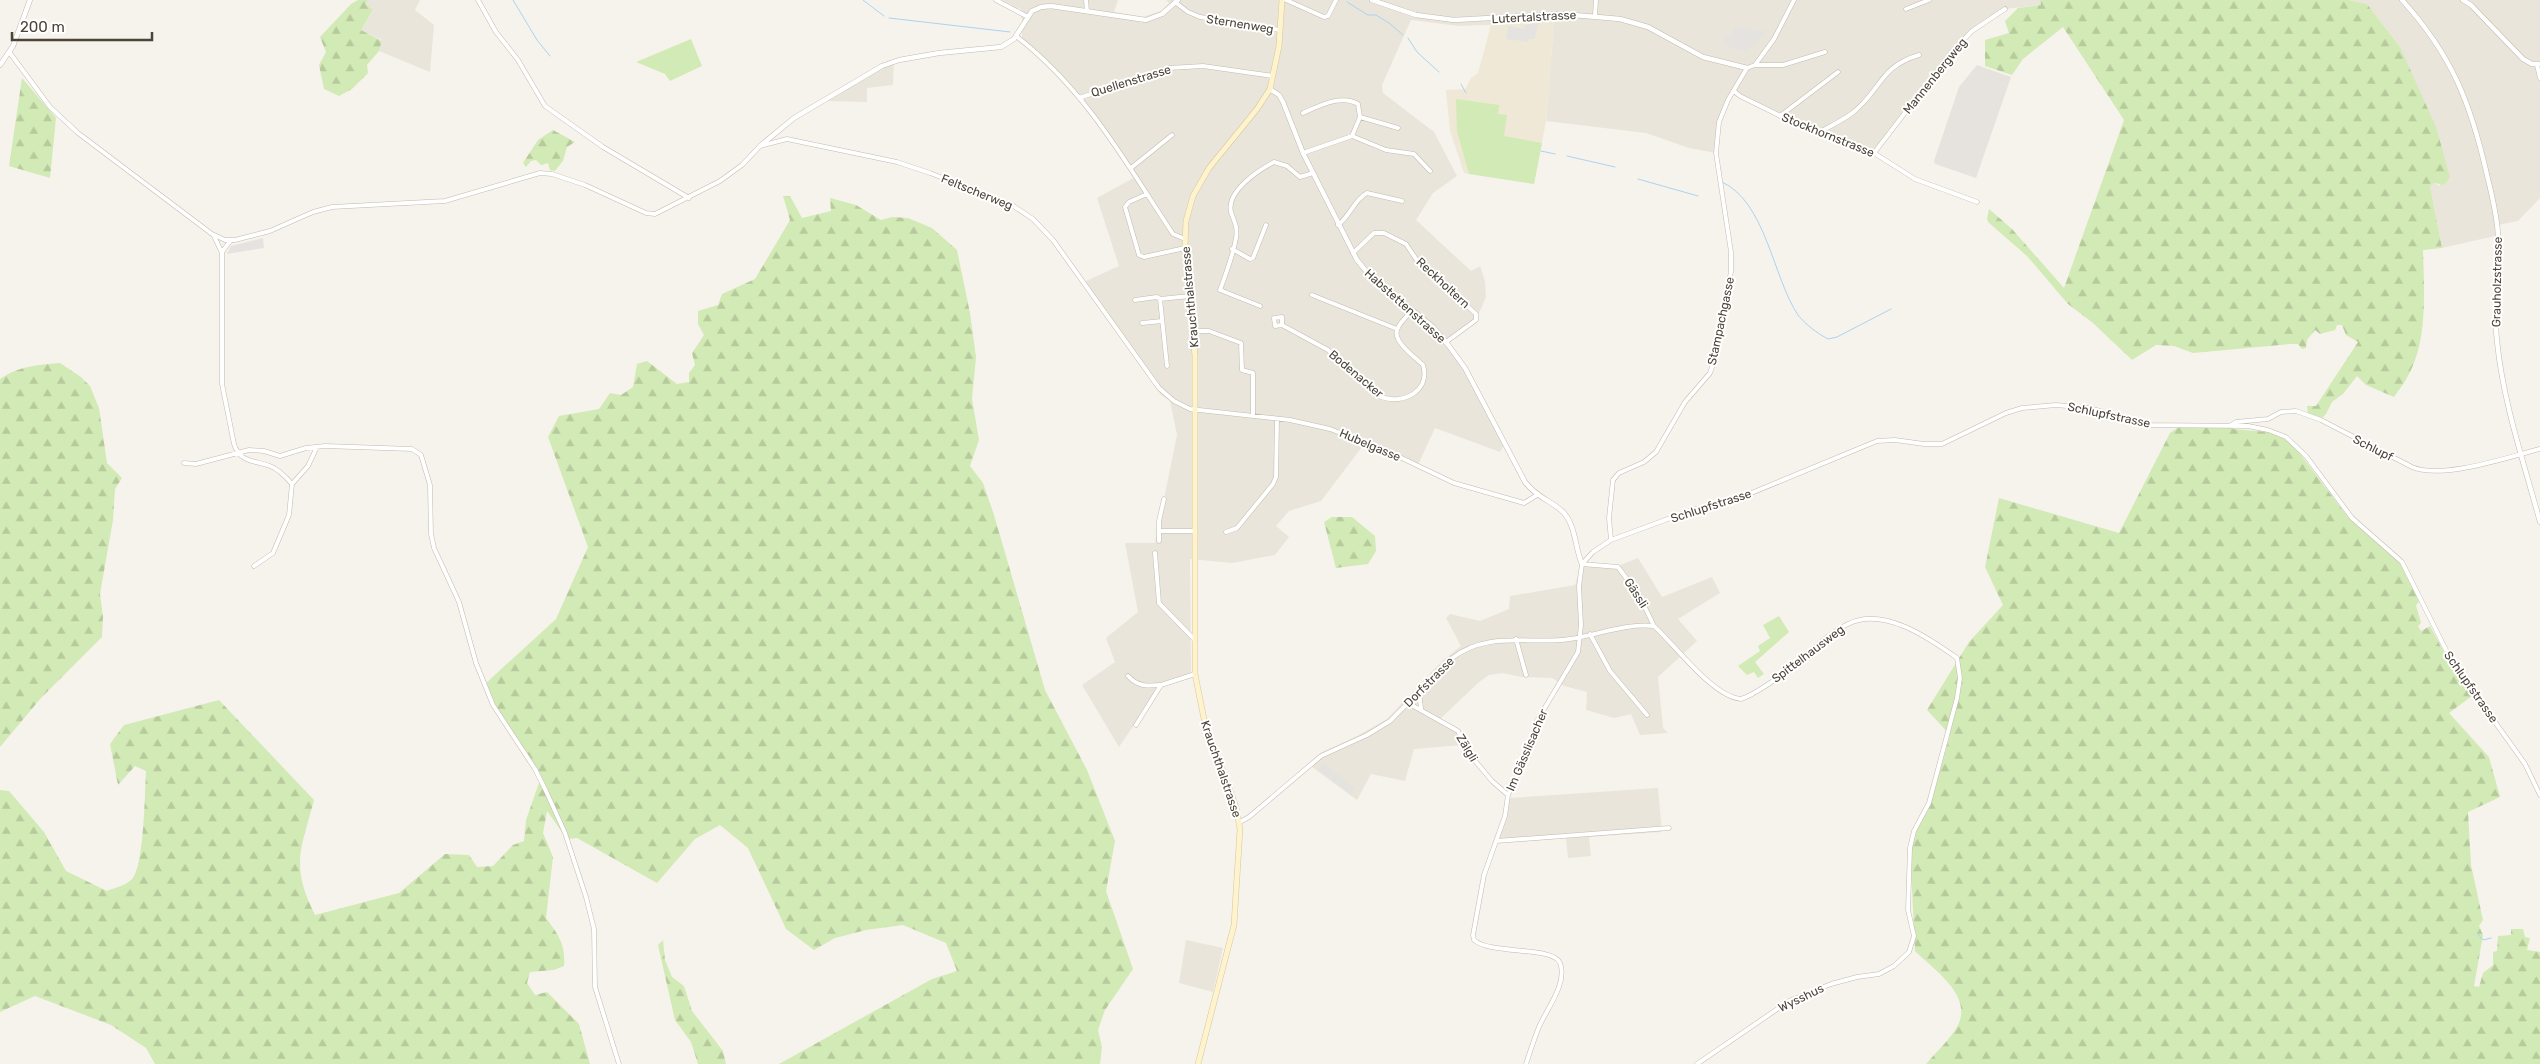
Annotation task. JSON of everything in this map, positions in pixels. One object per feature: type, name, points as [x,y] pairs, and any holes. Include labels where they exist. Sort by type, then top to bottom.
[{"type":"main road","name":"Krauchthalstrasse","points":[[1198,1064],[1234,925],[1240,822],[1204,719],[1195,674],[1194,331],[1185,239],[1188,213],[1200,182],[1220,153],[1259,106],[1270,88],[1284,0]]},
{"type":"street","points":[[0,65],[10,53],[30,0]]},
{"type":"street","points":[[478,0],[492,26],[518,60],[546,106],[603,146],[689,198]]},
{"type":"street","points":[[996,0],[1028,17]]},
{"type":"street","points":[[1086,0],[1087,11]]},
{"type":"street","points":[[1284,0],[1324,17],[1328,16],[1336,0]]},
{"type":"street","name":"Lutertalstrasse","points":[[1372,0],[1386,3],[1416,15],[1454,20],[1562,14],[1595,15],[1636,23],[1695,54],[1747,68]]},
{"type":"street","points":[[1595,15],[1596,0]]},
{"type":"street","points":[[1755,65],[1777,35],[1794,0]]},
{"type":"street","points":[[1906,9],[1929,0]]},
{"type":"street","name":"Grauholzstrasse","points":[[2402,0],[2424,24],[2448,61],[2471,113],[2482,151],[2498,236],[2495,309],[2497,341],[2522,454],[2540,522]]},
{"type":"street","points":[[2463,0],[2472,6],[2523,59],[2538,64],[2540,78]]},
{"type":"street","points":[[10,53],[50,107],[78,133],[213,235],[222,240],[231,240],[270,231],[323,209],[388,203],[435,203],[540,173],[552,174],[585,184],[649,213],[659,212],[689,198],[731,173],[794,118],[886,64],[939,53],[998,48],[1009,43],[1016,36],[1028,17],[1035,10],[1047,5],[1146,20],[1158,16],[1176,1]]},
{"type":"street","name":"Sternenweg","points":[[1176,1],[1188,12],[1200,17],[1280,30]]},
{"type":"street","name":"Mannenbergweg","points":[[1874,153],[1951,53],[1972,31],[2004,9]]},
{"type":"street","points":[[1016,36],[1036,52],[1093,112],[1174,234],[1185,239]]},
{"type":"street","points":[[1747,68],[1755,65],[1783,64],[1825,52]]},
{"type":"street","points":[[1818,133],[1852,114],[1877,87],[1890,68],[1902,60],[1919,55]]},
{"type":"street","name":"Quellenstrasse","points":[[1079,98],[1169,68],[1203,66],[1273,76]]},
{"type":"street","name":"Stampachgasse","points":[[1611,540],[1609,518],[1613,480],[1620,472],[1644,462],[1656,452],[1685,402],[1710,373],[1716,355],[1721,315],[1731,272],[1732,252],[1718,178],[1716,141],[1721,116],[1747,68]]},
{"type":"street","points":[[1780,116],[1838,72]]},
{"type":"street","name":"Habstettenstrasse","points":[[1270,88],[1279,95],[1283,102],[1312,173],[1353,253],[1371,278],[1412,311],[1446,342],[1464,368],[1522,477],[1537,495],[1560,510],[1568,518],[1582,564]]},
{"type":"street","name":"Stockhornstrasse","points":[[1734,91],[1780,116],[1818,133],[1874,153],[1915,179],[1977,202]]},
{"type":"street","points":[[1303,113],[1327,103],[1354,101],[1358,104],[1360,117],[1352,136]]},
{"type":"street","points":[[1360,117],[1398,128]]},
{"type":"street","points":[[1131,168],[1172,135]]},
{"type":"street","points":[[1303,153],[1352,136],[1386,150],[1414,154],[1430,171]]},
{"type":"street","name":"Feltscherweg","points":[[760,146],[778,140],[796,140],[897,162],[1017,208],[1038,224],[1053,240],[1159,388],[1174,402],[1195,409]]},
{"type":"street","points":[[1260,306],[1220,290],[1236,238],[1236,223],[1231,211],[1231,201],[1242,185],[1259,170],[1274,162],[1287,166],[1300,177],[1312,173]]},
{"type":"street","points":[[1338,225],[1345,219],[1360,197],[1367,192],[1402,201]]},
{"type":"street","points":[[1147,194],[1129,202],[1125,207],[1140,255],[1144,257],[1186,248]]},
{"type":"street","points":[[1232,249],[1250,259],[1253,258],[1266,226]]},
{"type":"street","name":"Reckholtern","points":[[1353,253],[1374,233],[1384,233],[1406,244],[1416,259],[1476,314],[1476,320],[1446,342]]},
{"type":"street","points":[[213,235],[222,253],[222,384],[237,452],[248,461],[275,468],[292,484]]},
{"type":"street","points":[[222,253],[231,240]]},
{"type":"street","points":[[1312,295],[1397,329],[1412,311]]},
{"type":"street","points":[[1135,300],[1190,296]]},
{"type":"street","points":[[1160,299],[1167,366]]},
{"type":"street","points":[[1142,323],[1162,321]]},
{"type":"street","name":"Bodenacker","points":[[1282,325],[1328,350],[1381,397],[1392,401],[1404,400],[1416,392],[1424,380],[1426,372],[1424,365],[1402,345],[1397,336],[1397,329]]},
{"type":"street","points":[[1194,331],[1209,331],[1242,343],[1242,370],[1253,373],[1253,415]]},
{"type":"street","name":"Schlupfstrasse","points":[[1582,564],[1593,552],[1611,540],[1692,510],[1737,499],[1866,444],[1895,440],[1924,444],[1942,444],[1991,419],[2022,408],[2056,405],[2089,408],[2149,425],[2230,426],[2268,430],[2296,444],[2349,516],[2402,562],[2452,662],[2525,764],[2540,795]]},
{"type":"street","name":"Hubelgasse","points":[[1195,409],[1277,418],[1322,427],[1356,438],[1454,483],[1524,503],[1537,495]]},
{"type":"street","name":"Schlupf","points":[[2230,426],[2236,422],[2268,419],[2281,412],[2303,413],[2412,467],[2426,471],[2470,466],[2540,449]]},
{"type":"street","points":[[1226,532],[1237,528],[1273,484],[1276,477],[1277,418]]},
{"type":"street","points":[[254,566],[273,553],[289,514],[292,484],[308,466],[317,447]]},
{"type":"street","points":[[184,463],[201,463],[237,452],[260,450],[284,456],[302,449],[317,447],[412,449],[423,457],[430,485],[431,534],[434,548],[459,602],[476,663],[494,705],[546,792],[565,833],[584,891],[594,929],[596,987],[619,1064]]},
{"type":"street","points":[[1159,542],[1160,513],[1164,499]]},
{"type":"street","points":[[1159,531],[1194,531]]},
{"type":"street","points":[[1155,553],[1159,603],[1194,639]]},
{"type":"street","points":[[1582,564],[1579,586],[1580,637],[1654,626]]},
{"type":"street","name":"Gässli","points":[[1582,564],[1618,567],[1639,595],[1654,626]]},
{"type":"street","name":"Spittelhausweg","points":[[1654,626],[1698,671],[1719,688],[1737,699],[1749,696],[1790,669],[1847,624],[1862,620],[1879,620],[1896,624],[1928,639],[1957,658],[1960,678],[1957,698],[1929,803],[1914,832],[1910,848],[1908,910],[1914,936],[1910,950]]},
{"type":"street","points":[[1590,634],[1610,671],[1647,715]]},
{"type":"street","name":"Dorfstrasse","points":[[1240,822],[1321,756],[1377,730],[1408,703],[1451,659],[1462,651],[1490,642],[1516,639],[1568,640],[1580,637]]},
{"type":"street","name":"Im Gässlisacher","points":[[1526,1064],[1537,1032],[1558,986],[1560,963],[1552,955],[1506,950],[1480,944],[1474,940],[1476,910],[1484,874],[1506,813],[1508,795],[1524,762],[1535,726],[1574,660],[1579,647],[1580,637]]},
{"type":"street","points":[[1516,639],[1526,675]]},
{"type":"street","points":[[1128,676],[1140,685],[1161,684],[1195,674]]},
{"type":"street","points":[[1136,725],[1161,684]]},
{"type":"street","points":[[1419,692],[1421,708]]},
{"type":"street","name":"Zälgli","points":[[1408,703],[1421,708],[1458,732],[1466,750],[1492,781],[1508,795]]},
{"type":"street","points":[[1496,841],[1669,828]]},
{"type":"street","name":"Wysshus","points":[[1697,1064],[1789,1001],[1831,984],[1882,973],[1898,963],[1910,950]]},
{"type":"shaded area","points":[[368,0],[420,0],[415,10],[434,25],[430,72],[379,51],[382,40],[361,30],[373,11],[364,4]]},
{"type":"shaded area","points":[[1002,0],[1118,0],[1114,12],[1143,17],[1161,11],[1169,3],[1166,0],[2040,0],[2041,5],[2005,9],[1981,23],[1951,53],[1874,153],[1807,129],[1734,91],[1719,122],[1716,153],[1689,148],[1646,133],[1546,121],[1554,22],[1459,26],[1411,20],[1382,85],[1383,93],[1434,132],[1457,176],[1433,193],[1416,220],[1471,271],[1480,266],[1485,281],[1486,297],[1476,320],[1447,342],[1457,356],[1505,443],[1500,452],[1435,428],[1417,467],[1365,443],[1321,501],[1289,511],[1276,526],[1289,537],[1275,555],[1232,563],[1190,559],[1191,673],[1161,685],[1119,747],[1082,685],[1115,662],[1106,638],[1138,612],[1125,543],[1155,543],[1177,435],[1170,401],[1161,395],[1084,282],[1119,266],[1097,198],[1137,176],[1097,116],[1040,54],[1022,39],[1022,18],[1020,15],[1022,10]]},
{"type":"shaded area","points":[[2349,0],[2540,0],[2540,64],[2537,65],[2540,78],[2540,198],[2518,221],[2498,225],[2495,236],[2442,248],[2430,186],[2434,183],[2440,186],[2400,47],[2367,4]]},
{"type":"shaded area","points":[[1554,22],[1546,121],[1534,184],[1464,173],[1450,131],[1446,90],[1465,89],[1471,78],[1478,73],[1491,25]]},
{"type":"shaded area","points":[[1538,23],[1535,39],[1529,39],[1528,42],[1506,39],[1508,26],[1524,29],[1525,25]]},
{"type":"shaded area","points":[[1734,27],[1765,31],[1764,36],[1747,51],[1729,48],[1730,45],[1724,44],[1725,36],[1732,37]]},
{"type":"shaded area","points":[[894,64],[893,85],[867,88],[867,102],[826,101],[880,69]]},
{"type":"shaded area","points":[[1977,65],[2011,77],[1976,178],[1935,164],[1934,161],[1959,87]]},
{"type":"shaded area","points":[[263,238],[264,248],[227,254],[231,246]]},
{"type":"shaded area","points":[[1638,558],[1662,597],[1712,577],[1720,593],[1678,619],[1697,641],[1658,677],[1663,728],[1668,733],[1640,735],[1631,714],[1614,718],[1586,710],[1587,692],[1564,686],[1552,678],[1522,677],[1502,673],[1489,675],[1479,682],[1439,720],[1455,730],[1462,745],[1414,749],[1405,781],[1371,774],[1357,800],[1308,764],[1322,752],[1357,736],[1387,719],[1442,661],[1461,646],[1446,618],[1450,614],[1480,621],[1509,609],[1510,596],[1575,585],[1582,564],[1618,566]]},
{"type":"shaded area","points":[[1323,763],[1356,788],[1351,795],[1318,770]]},
{"type":"shaded area","points":[[1658,788],[1662,832],[1589,837],[1591,856],[1568,858],[1566,838],[1492,844],[1510,798]]},
{"type":"shaded area","points":[[1186,940],[1223,948],[1213,992],[1179,983]]},
{"type":"green space","points":[[358,0],[368,0],[365,4],[373,10],[361,30],[382,41],[379,51],[367,65],[368,73],[352,89],[339,96],[324,89],[319,65],[326,52],[320,37],[351,4]]},
{"type":"green space","points":[[2040,0],[2349,0],[2367,4],[2400,47],[2436,127],[2450,177],[2444,185],[2434,183],[2430,186],[2442,248],[2423,250],[2424,314],[2419,345],[2409,374],[2394,397],[2366,385],[2357,376],[2343,394],[2332,402],[2321,419],[2308,414],[2307,406],[2316,406],[2358,342],[2346,335],[2342,325],[2337,325],[2335,330],[2320,334],[2315,330],[2307,340],[2306,348],[2302,349],[2298,344],[2290,344],[2193,353],[2174,346],[2156,345],[2132,360],[2093,323],[2068,304],[2027,256],[1988,222],[1989,209],[2012,229],[2064,288],[2124,120],[2063,27],[2023,59],[2012,75],[1985,66],[1985,40],[2009,33],[2005,21],[2018,8],[2041,5]]},
{"type":"green space","points":[[691,39],[702,66],[670,81],[665,74],[636,62]]},
{"type":"green space","points":[[22,78],[56,118],[50,178],[9,166]]},
{"type":"green space","points":[[1456,99],[1499,105],[1498,114],[1507,115],[1504,136],[1542,143],[1534,184],[1469,174],[1457,131]]},
{"type":"green space","points":[[553,130],[575,142],[567,147],[563,161],[555,171],[550,170],[548,163],[541,165],[536,160],[531,161],[526,167],[523,163],[538,140]]},
{"type":"green space","points":[[783,196],[790,196],[802,218],[831,211],[830,198],[856,205],[881,220],[892,217],[908,218],[932,228],[957,250],[970,313],[976,357],[972,399],[979,440],[970,466],[983,483],[994,515],[1045,690],[1087,770],[1115,841],[1106,891],[1133,969],[1105,1010],[1098,1030],[1102,1047],[1100,1064],[779,1064],[932,979],[957,971],[946,943],[903,925],[866,930],[835,938],[814,950],[786,929],[748,848],[720,825],[695,839],[657,883],[577,838],[567,839],[547,811],[543,833],[553,857],[546,918],[560,940],[564,952],[564,966],[554,970],[530,972],[527,983],[535,995],[547,992],[579,1024],[590,1064],[155,1064],[146,1048],[111,1025],[35,996],[0,1012],[0,790],[9,791],[44,832],[66,871],[107,891],[127,883],[136,872],[139,860],[146,771],[135,766],[118,785],[110,744],[124,725],[219,700],[314,800],[302,845],[300,870],[307,898],[315,915],[399,893],[445,854],[469,855],[477,867],[493,866],[513,845],[524,841],[526,820],[540,780],[493,705],[485,684],[556,619],[588,547],[548,437],[559,416],[599,409],[610,393],[621,395],[633,387],[637,364],[647,361],[677,384],[689,382],[689,373],[695,365],[692,353],[704,335],[698,324],[698,311],[718,305],[722,294],[755,279],[790,220]]},
{"type":"green space","points":[[60,363],[81,377],[90,386],[99,408],[107,463],[122,478],[115,489],[113,520],[100,594],[103,617],[102,637],[41,698],[0,747],[0,379],[21,369]]},
{"type":"green space","points":[[2182,425],[2230,426],[2233,429],[2268,432],[2287,440],[2295,447],[2347,516],[2400,563],[2419,602],[2416,605],[2421,623],[2418,626],[2421,631],[2430,626],[2450,664],[2472,693],[2472,696],[2449,713],[2489,757],[2500,797],[2468,812],[2471,865],[2483,920],[2479,926],[2483,935],[2474,986],[2479,987],[2483,973],[2493,965],[2493,952],[2497,951],[2498,936],[2511,935],[2511,929],[2523,929],[2525,937],[2530,938],[2527,950],[2540,952],[2540,1064],[1926,1064],[1958,1025],[1961,1014],[1960,1003],[1956,993],[1940,974],[1915,951],[1910,848],[1915,832],[1930,806],[1950,735],[1927,710],[1969,642],[2003,605],[1985,567],[1999,498],[2119,533],[2170,433]]},
{"type":"green space","points":[[1332,517],[1352,517],[1375,536],[1376,551],[1368,564],[1336,568],[1324,522]]},
{"type":"green space","points":[[1779,616],[1789,632],[1755,662],[1764,674],[1758,678],[1754,672],[1747,675],[1738,666],[1760,651],[1758,646],[1770,638],[1763,625]]},
{"type":"green space","points":[[663,940],[665,960],[672,977],[684,986],[692,1011],[723,1051],[726,1064],[698,1064],[691,1042],[675,1020],[658,945]]},
{"type":"waterway","points":[[513,0],[537,40],[550,56]]},
{"type":"waterway","points":[[863,0],[884,16]]},
{"type":"waterway","points":[[1347,2],[1368,15],[1376,15],[1403,35]]},
{"type":"waterway","points":[[889,18],[1010,32]]},
{"type":"waterway","points":[[1408,38],[1417,52],[1439,72]]},
{"type":"waterway","points":[[1461,84],[1466,93]]},
{"type":"waterway","points":[[1541,151],[1555,154]]},
{"type":"waterway","points":[[1567,156],[1615,167]]},
{"type":"waterway","points":[[1638,179],[1698,196]]},
{"type":"waterway","points":[[1722,182],[1737,192],[1749,206],[1759,223],[1789,299],[1798,315],[1812,328],[1828,339],[1837,337],[1891,309]]},
{"type":"waterway","points":[[2477,933],[2483,940],[2491,938]]}]
